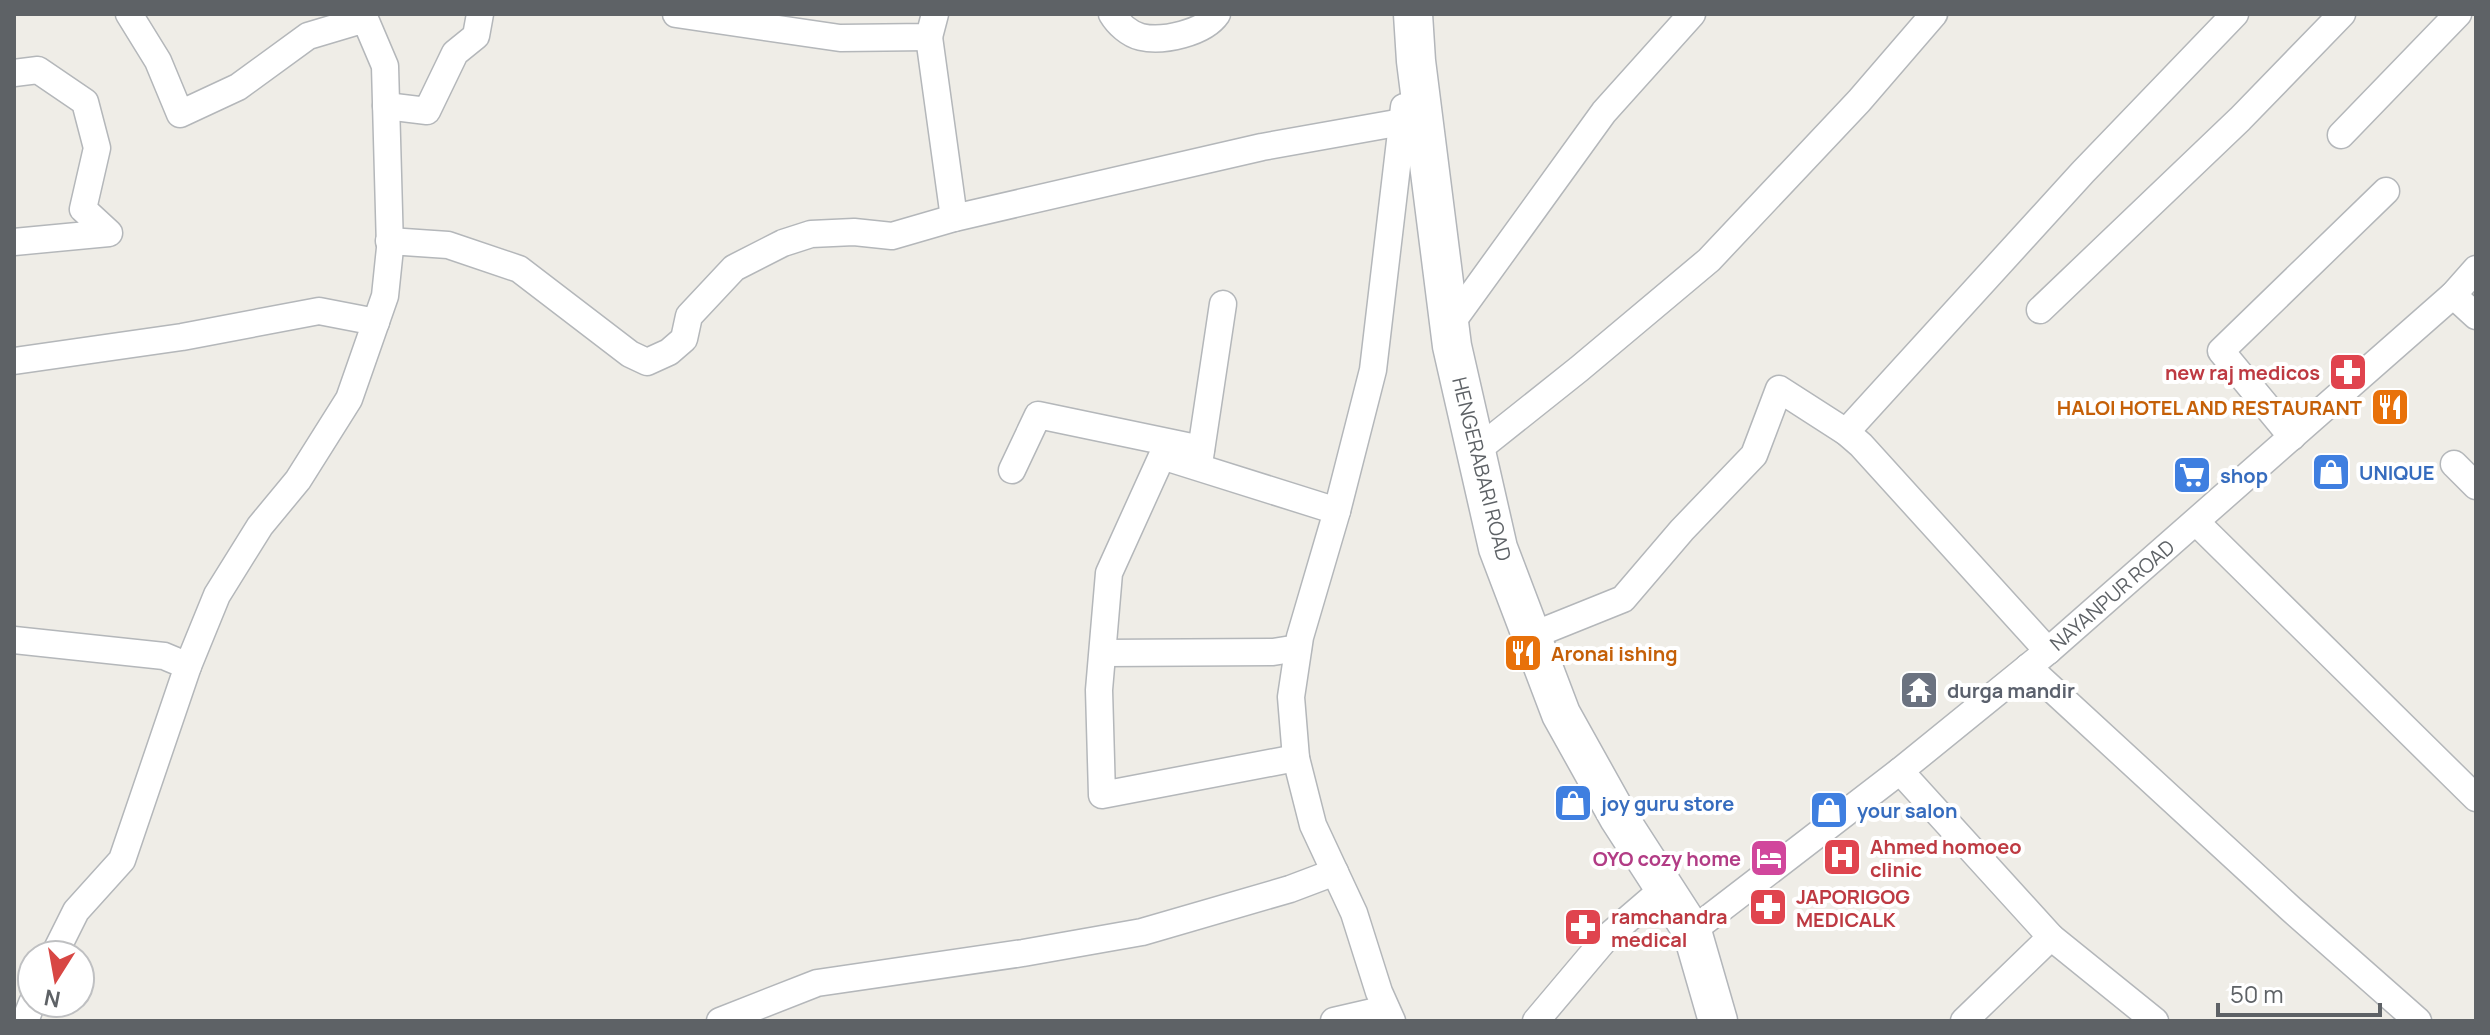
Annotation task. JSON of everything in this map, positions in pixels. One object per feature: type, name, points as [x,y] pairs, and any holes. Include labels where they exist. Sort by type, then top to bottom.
[{"type":"main road","name":"HENGERABARI ROAD","points":[[1413,14],[1416,61],[1450,325],[1498,548],[1561,714],[1619,818],[1692,931],[1718,1021]]},
{"type":"street","points":[[62,939],[76,911],[122,860],[188,666],[217,595],[260,526],[298,480],[349,399],[385,296],[389,241],[385,66],[365,19],[307,25],[238,87],[180,114],[158,61],[129,14]]},
{"type":"street","points":[[386,106],[427,111],[455,53],[476,36],[480,14]]},
{"type":"street","points":[[676,14],[774,21],[840,38],[932,26],[954,218]]},
{"type":"street","points":[[1112,14],[1118,25],[1141,37],[1189,35],[1217,14]]},
{"type":"street","points":[[1450,325],[1604,112],[1692,14]]},
{"type":"street","points":[[1476,451],[1709,260],[1859,101],[1934,14]]},
{"type":"street","points":[[1846,432],[2083,172],[2235,14]]},
{"type":"street","points":[[2040,310],[2240,119],[2342,14]]},
{"type":"street","points":[[2341,135],[2458,14]]},
{"type":"street","points":[[1334,1021],[1389,1015],[1354,913],[1313,825],[1296,758],[1291,697],[1298,648],[1373,370],[1402,122],[1416,61]]},
{"type":"street","points":[[14,73],[38,70],[85,102],[97,148],[83,209],[109,233],[14,242]]},
{"type":"street","points":[[389,241],[448,245],[519,269],[630,354],[647,362],[669,352],[684,339],[689,316],[734,268],[783,243],[811,234],[854,232],[892,236],[954,218],[1262,147],[1402,122]]},
{"type":"street","points":[[2292,437],[2221,351],[2386,191]]},
{"type":"street","name":"NAYANPUR ROAD","points":[[1692,931],[1900,771],[2038,659],[2453,295],[2476,269]]},
{"type":"street","points":[[2453,295],[2476,316]]},
{"type":"street","points":[[1200,458],[1223,304]]},
{"type":"street","points":[[14,361],[182,337],[319,311],[376,322]]},
{"type":"street","points":[[1531,636],[1623,599],[1682,530],[1754,455],[1779,389],[1846,432],[2038,659],[2291,909],[2418,1021]]},
{"type":"street","points":[[1012,470],[1038,415],[1200,458],[1337,511]]},
{"type":"street","points":[[1200,458],[1162,456],[1109,573],[1099,690],[1102,795],[1296,758]]},
{"type":"street","points":[[2454,464],[2476,486]]},
{"type":"street","points":[[2196,522],[2476,798]]},
{"type":"street","points":[[14,640],[164,656],[188,666]]},
{"type":"street","points":[[1103,653],[1273,652],[1298,648]]},
{"type":"street","points":[[1900,771],[2051,937],[2155,1021]]},
{"type":"street","points":[[720,1021],[817,983],[1142,932],[1290,889],[1335,872]]},
{"type":"street","points":[[1536,1021],[1606,938],[1663,889]]},
{"type":"street","points":[[1964,1021],[2051,937]]},
{"type":"place","name":"new raj medicos","points":[[2348,372]]},
{"type":"place","name":"HALOI HOTEL AND RESTAURANT","points":[[2390,407]]},
{"type":"place","name":"UNIQUE","points":[[2331,472]]},
{"type":"place","name":"shop","points":[[2192,475]]},
{"type":"place","name":"Aronai ishing","points":[[1523,653]]},
{"type":"place","name":"durga mandir","points":[[1919,690]]},
{"type":"place","name":"joy guru store","points":[[1573,803]]},
{"type":"place","name":"your salon","points":[[1829,810]]},
{"type":"place","name":"Ahmed homoeo clinic","points":[[1842,857]]},
{"type":"place","name":"OYO cozy home","points":[[1769,858]]},
{"type":"place","name":"JAPORIGOG MEDICALK","points":[[1768,907]]},
{"type":"place","name":"ramchandra medical","points":[[1583,927]]}]
